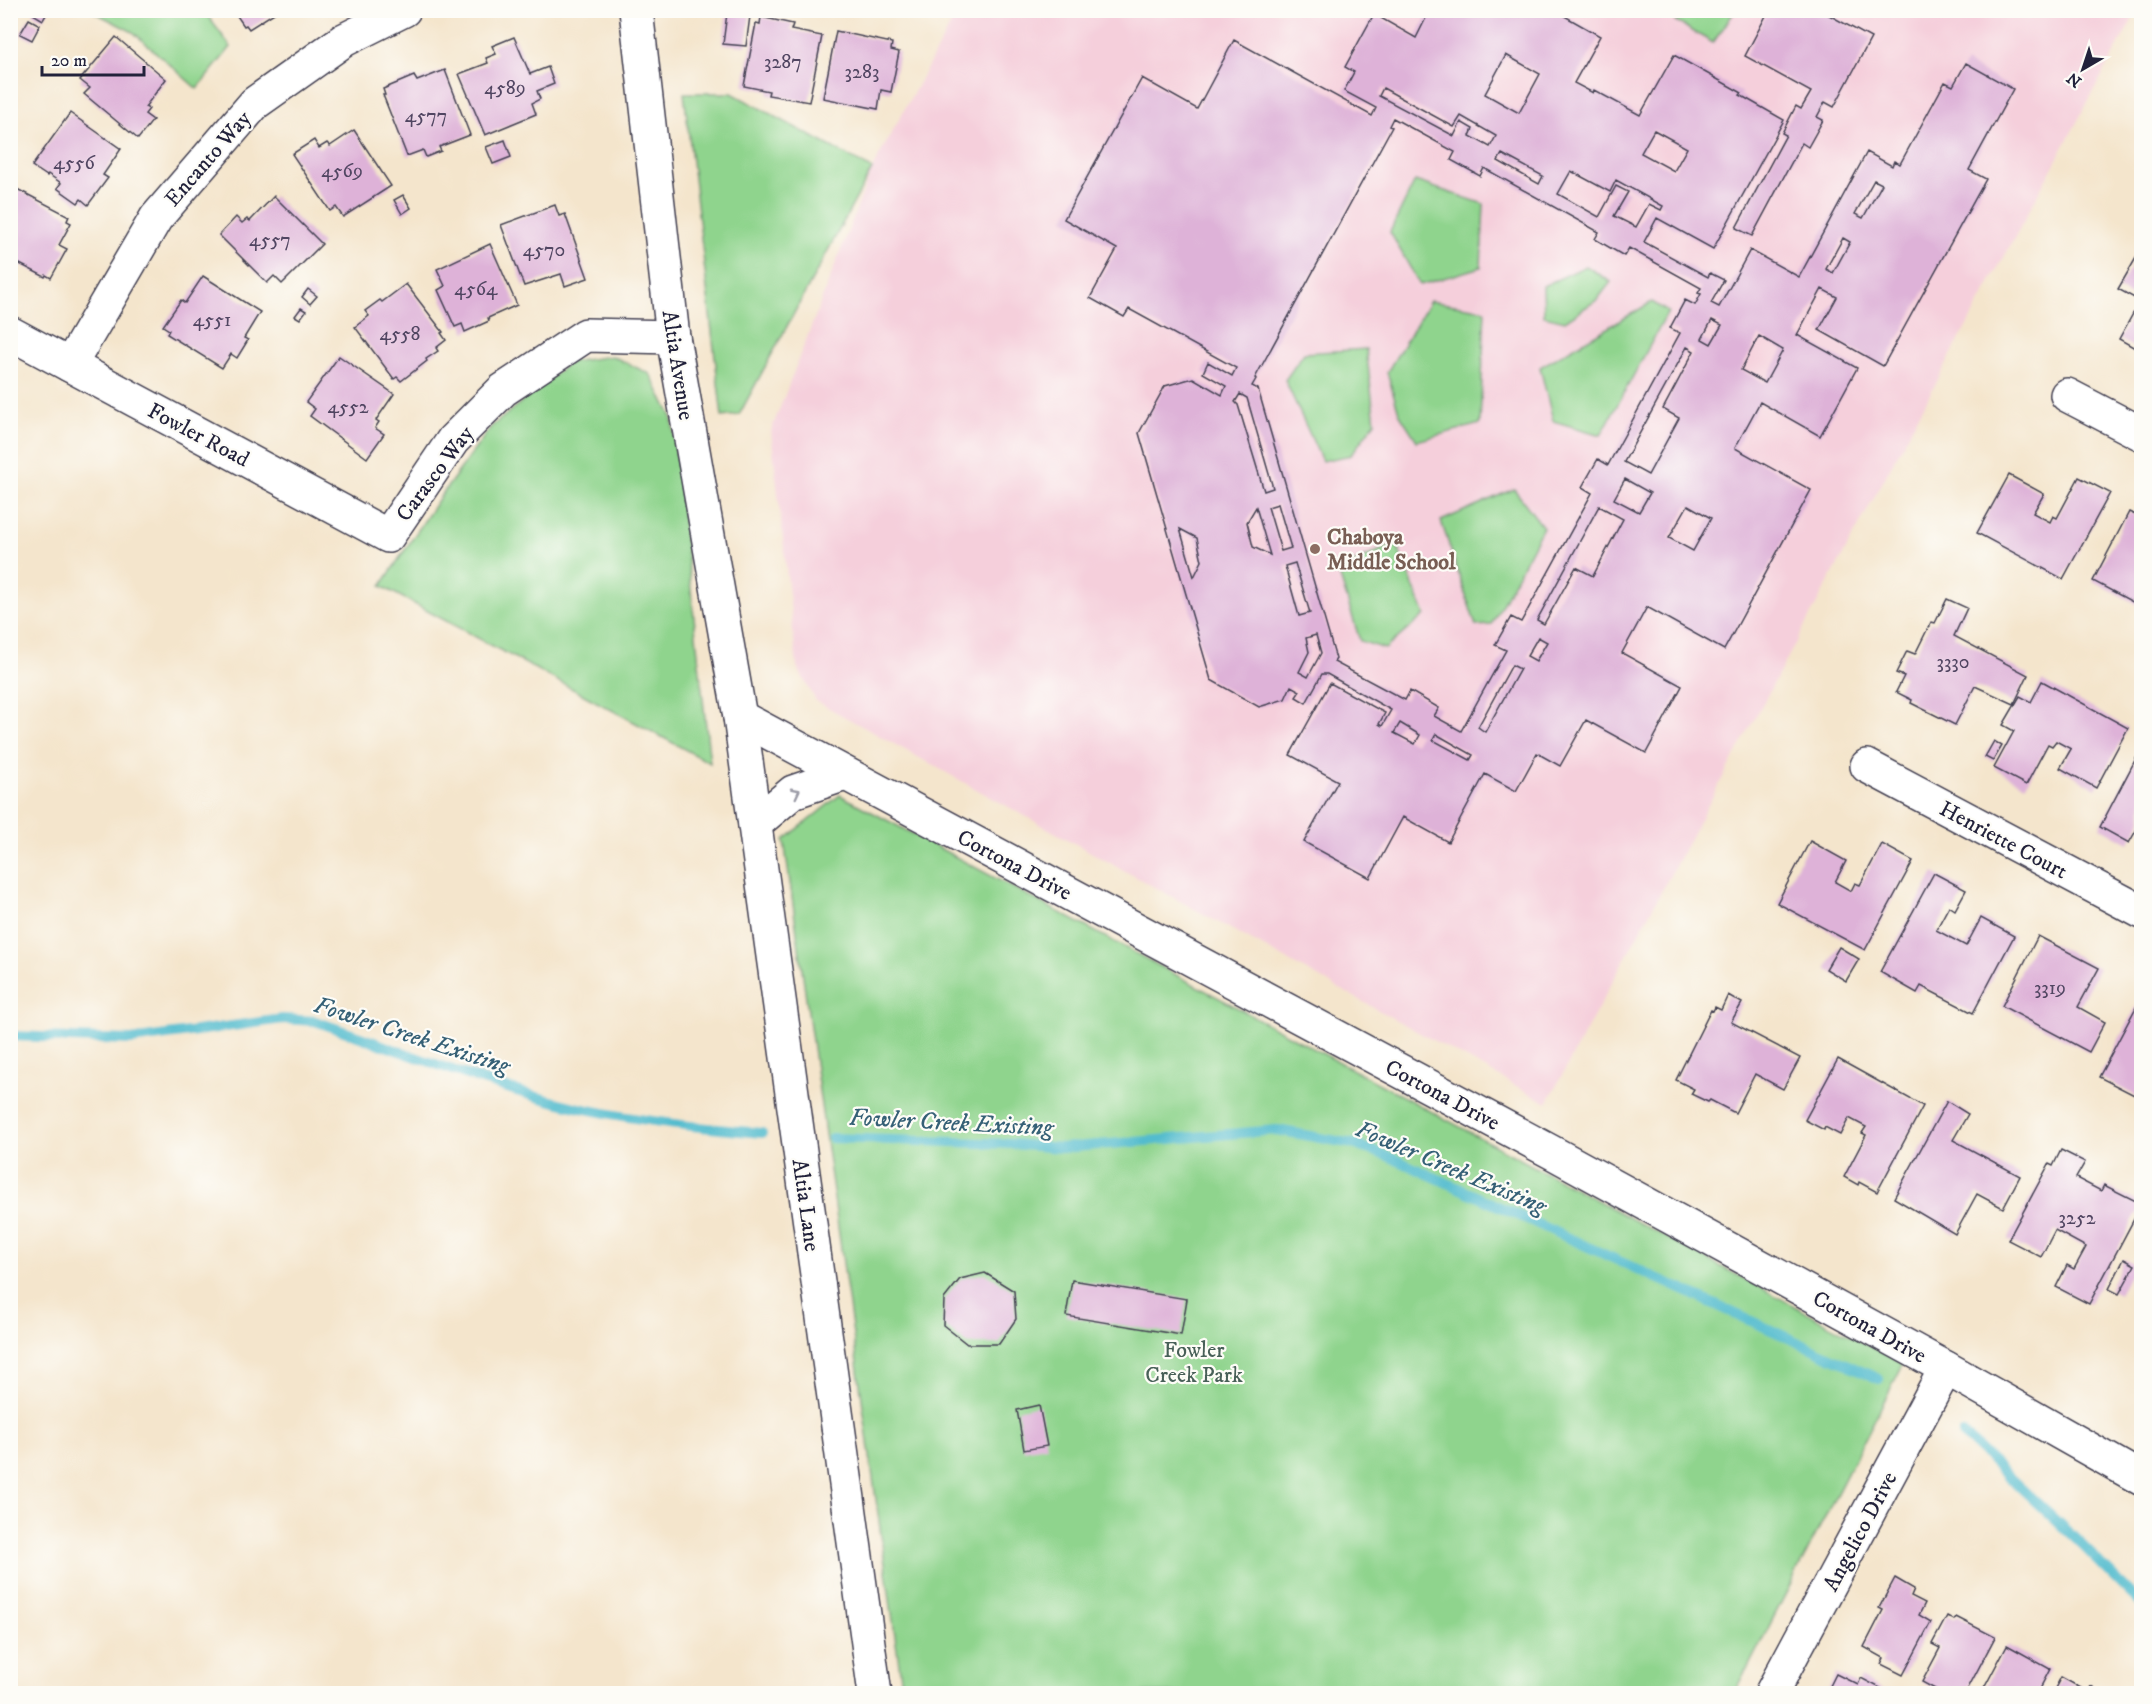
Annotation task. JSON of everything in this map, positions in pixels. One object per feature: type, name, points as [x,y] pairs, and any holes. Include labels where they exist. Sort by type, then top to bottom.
[{"type":"street","name":"Encanto Way","points":[[70,365],[156,218],[255,103],[344,40],[404,10]]},
{"type":"street","name":"Altia Avenue","points":[[636,10],[673,337],[740,717]]},
{"type":"street","name":"Fowler Road","points":[[10,333],[388,536]]},
{"type":"street","name":"Carasco Way","points":[[388,536],[453,440],[503,390],[586,335],[673,337]]},
{"type":"street","points":[[2067,394],[2142,434]]},
{"type":"street","name":"Cortona Drive","points":[[740,717],[1547,1149],[1946,1368],[2142,1479]]},
{"type":"street","name":"Altia Lane","points":[[740,717],[875,1694]]},
{"type":"street","name":"Henriette Court","points":[[1867,766],[2142,912]]},
{"type":"street","points":[[755,824],[794,792],[845,774]]},
{"type":"street","name":"Angelico Drive","points":[[1771,1694],[1946,1368]]},
{"type":"shaded area","name":"Chaboya Middle School","points":[[958,11],[2137,11],[1547,1103],[816,701],[797,667],[771,431],[872,169]]},
{"type":"green space","points":[[1680,10],[1735,11],[1713,43],[1675,21]]},
{"type":"green space","points":[[92,11],[204,11],[231,47],[197,89],[133,32]]},
{"type":"green space","points":[[684,93],[732,93],[872,169],[739,415],[722,417]]},
{"type":"green space","points":[[1415,181],[1484,204],[1481,267],[1420,285],[1390,232]]},
{"type":"green space","points":[[1586,266],[1611,282],[1597,300],[1565,321],[1544,316],[1543,286]]},
{"type":"green space","points":[[1430,301],[1485,310],[1480,424],[1417,441],[1399,413],[1387,372]]},
{"type":"green space","points":[[1652,302],[1668,312],[1601,435],[1553,421],[1540,367]]},
{"type":"green space","points":[[1366,349],[1375,422],[1351,455],[1322,461],[1285,380],[1304,353]]},
{"type":"green space","points":[[612,356],[650,374],[672,417],[710,763],[381,586],[440,497],[491,427],[570,362]]},
{"type":"green space","points":[[1514,489],[1543,527],[1491,625],[1476,626],[1441,521]]},
{"type":"green space","points":[[1396,543],[1425,615],[1385,649],[1360,641],[1338,570]]},
{"type":"green space","name":"Fowler Creek Park","points":[[840,795],[1903,1364],[1735,1693],[903,1693],[784,840]]},
{"type":"building","points":[[35,10],[49,10],[43,20],[33,14]]},
{"type":"building","points":[[233,10],[279,10],[249,29],[246,25],[244,26]]},
{"type":"building","points":[[1430,10],[1554,10],[1600,36],[1574,83],[1593,93],[1594,90],[1640,115],[1674,55],[1742,93],[1740,95],[1784,120],[1713,249],[1657,218],[1644,242],[1708,277],[1710,273],[1724,280],[1711,303],[1719,307],[1750,250],[1799,277],[1867,152],[1892,166],[1894,161],[1900,164],[1945,82],[1953,86],[1966,63],[2013,89],[1969,170],[1986,179],[1883,366],[1819,330],[1837,297],[1822,289],[1797,335],[1857,368],[1820,436],[1760,402],[1735,448],[1811,490],[1724,650],[1647,607],[1622,653],[1682,686],[1646,753],[1586,720],[1560,766],[1537,753],[1516,791],[1485,774],[1448,842],[1403,817],[1370,878],[1304,842],[1338,781],[1290,755],[1330,683],[1385,713],[1379,724],[1382,726],[1391,710],[1327,674],[1322,674],[1306,703],[1296,697],[1300,691],[1291,686],[1285,699],[1259,707],[1211,680],[1139,433],[1165,386],[1193,378],[1222,395],[1226,386],[1203,373],[1208,362],[1232,376],[1236,368],[1129,309],[1124,317],[1090,298],[1117,249],[1064,219],[1142,78],[1197,109],[1234,40],[1372,116],[1376,108],[1344,91],[1354,72],[1345,67],[1374,14],[1416,38]],"holes":[[[1506,55],[1540,74],[1519,113],[1485,94]],[[1383,88],[1454,127],[1461,116],[1496,136],[1490,147],[1470,136],[1473,129],[1461,122],[1454,136],[1379,96]],[[1393,118],[1455,152],[1451,160],[1480,176],[1484,168],[1599,232],[1595,239],[1624,256],[1629,248],[1701,288],[1698,293],[1701,294],[1695,305],[1685,300],[1670,328],[1680,333],[1608,465],[1598,459],[1582,487],[1592,493],[1521,622],[1511,617],[1495,645],[1506,650],[1461,731],[1434,716],[1439,708],[1410,691],[1405,700],[1334,662],[1336,659],[1258,389],[1252,386],[1392,127],[1389,126]],[[1654,130],[1687,148],[1674,171],[1641,153]],[[1502,154],[1543,176],[1539,184],[1498,161]],[[1571,171],[1610,192],[1616,180],[1663,206],[1661,210],[1649,204],[1636,227],[1614,216],[1628,192],[1616,186],[1599,217],[1558,194]],[[1874,180],[1882,184],[1863,218],[1855,214]],[[1843,238],[1850,242],[1833,273],[1826,269]],[[1712,320],[1722,325],[1711,344],[1702,339]],[[1759,336],[1783,350],[1765,383],[1741,370]],[[1687,347],[1694,351],[1663,409],[1679,418],[1648,475],[1624,462]],[[1240,394],[1247,398],[1273,488],[1264,491],[1238,405],[1235,402]],[[1625,479],[1650,493],[1639,512],[1614,499]],[[1278,504],[1291,548],[1281,551],[1268,507]],[[1688,505],[1711,518],[1693,551],[1669,538]],[[1599,506],[1623,519],[1593,576],[1576,567],[1544,624],[1537,620]],[[1256,507],[1270,555],[1253,547],[1247,522]],[[1180,529],[1197,538],[1202,561],[1194,577]],[[1295,563],[1310,613],[1299,616],[1285,566]],[[1316,635],[1321,653],[1308,677],[1299,672],[1309,652],[1306,638]],[[1538,637],[1547,642],[1536,661],[1527,656]],[[1512,665],[1520,669],[1485,732],[1478,727]],[[1400,723],[1420,735],[1415,744],[1394,733]],[[1436,734],[1473,755],[1470,760],[1433,740]]]},
{"type":"building","points":[[1769,10],[1820,10],[1871,38],[1834,107],[1825,102],[1817,117],[1823,120],[1808,147],[1802,143],[1752,236],[1736,228],[1786,135],[1782,133],[1796,106],[1801,109],[1811,92],[1745,56]]},
{"type":"building","points":[[727,13],[750,16],[746,46],[723,44]]},
{"type":"building","points":[[761,17],[793,24],[791,30],[822,36],[809,102],[768,95],[769,91],[744,86],[756,23],[760,24]]},
{"type":"building","points":[[29,19],[40,25],[32,40],[20,34]]},
{"type":"building","points":[[836,31],[892,43],[891,50],[899,52],[891,92],[881,90],[878,109],[823,98]]},
{"type":"building","points":[[116,37],[166,79],[145,107],[149,109],[145,114],[153,120],[138,139],[84,94],[90,88],[80,80]]},
{"type":"building","points":[[514,37],[530,74],[548,67],[554,84],[537,91],[540,99],[532,103],[536,114],[485,135],[459,74],[488,63],[486,58],[496,54],[492,46]]},
{"type":"building","points":[[445,70],[470,135],[439,147],[441,151],[426,157],[423,150],[407,156],[383,95],[385,95],[383,89],[414,76],[417,81]]},
{"type":"building","points":[[70,113],[121,149],[103,175],[108,178],[88,205],[81,199],[78,203],[57,188],[61,183],[32,166]]},
{"type":"building","points":[[354,130],[391,186],[343,217],[336,207],[330,211],[292,154],[314,140],[319,148],[327,143],[330,146]]},
{"type":"building","points":[[505,140],[511,157],[493,164],[486,147]]},
{"type":"building","points":[[15,188],[69,216],[67,221],[71,223],[59,245],[67,249],[51,278],[10,259],[10,197]]},
{"type":"building","points":[[403,195],[411,208],[402,214],[394,200]]},
{"type":"building","points":[[274,196],[322,244],[282,284],[274,276],[267,283],[219,235],[236,217],[242,223],[247,219],[250,221]]},
{"type":"building","points":[[555,205],[559,216],[565,214],[588,278],[565,286],[561,274],[524,286],[501,225]]},
{"type":"building","points":[[490,244],[517,305],[488,318],[489,321],[465,332],[462,324],[455,327],[438,290],[445,286],[437,269]]},
{"type":"building","points":[[2136,258],[2142,261],[2142,352],[2119,339],[2140,301],[2118,289]]},
{"type":"building","points":[[203,276],[260,312],[244,338],[248,340],[237,358],[231,354],[222,368],[167,334],[169,330],[163,326],[181,300],[185,303]]},
{"type":"building","points":[[406,284],[443,332],[441,333],[446,340],[436,348],[438,351],[401,381],[397,377],[394,379],[355,327],[369,316],[365,311],[380,300],[382,302]]},
{"type":"building","points":[[308,289],[317,296],[310,304],[302,297]]},
{"type":"building","points":[[301,308],[306,311],[300,319],[295,316]]},
{"type":"building","points":[[339,356],[394,394],[376,420],[379,422],[375,428],[384,434],[367,458],[310,416],[315,409],[306,402]]},
{"type":"building","points":[[2009,475],[2044,494],[2033,513],[2050,522],[2053,516],[2057,518],[2079,477],[2110,493],[2063,579],[1977,533]]},
{"type":"building","points":[[2129,512],[2142,518],[2142,607],[2093,581]]},
{"type":"building","points":[[1947,599],[1967,608],[1954,636],[2028,675],[2014,704],[1975,686],[1955,725],[1911,703],[1912,700],[1896,692],[1904,676],[1896,673],[1907,651],[1915,654],[1931,622],[1935,623]]},
{"type":"building","points":[[2042,681],[2128,728],[2096,788],[2060,768],[2071,749],[2056,741],[2052,746],[2048,744],[2026,785],[1994,768],[2014,731],[2003,725],[2020,696],[2031,702]]},
{"type":"building","points":[[1994,741],[2002,746],[1993,761],[1985,757]]},
{"type":"building","points":[[2142,747],[2142,820],[2129,843],[2100,827]]},
{"type":"building","points":[[1810,841],[1846,861],[1835,882],[1851,891],[1855,883],[1860,885],[1882,844],[1913,861],[1865,950],[1777,903]]},
{"type":"building","points":[[1934,873],[1966,890],[1955,910],[1949,906],[1936,930],[1966,946],[1981,918],[2014,936],[1973,1013],[1921,986],[1917,993],[1880,972]]},
{"type":"building","points":[[2038,936],[2099,968],[2078,1007],[2105,1022],[2089,1052],[2002,1006]]},
{"type":"building","points":[[1839,947],[1859,959],[1846,981],[1826,969]]},
{"type":"building","points":[[1728,995],[1742,1003],[1731,1022],[1800,1058],[1783,1089],[1755,1074],[1735,1113],[1710,1100],[1708,1102],[1691,1094],[1694,1089],[1676,1080],[1711,1010],[1713,1011],[1715,1007],[1721,1010]]},
{"type":"building","points":[[2142,996],[2142,1099],[2099,1077]]},
{"type":"building","points":[[1838,1059],[1923,1106],[1877,1192],[1844,1177],[1866,1135],[1862,1133],[1866,1127],[1849,1118],[1840,1135],[1805,1120]]},
{"type":"building","points":[[1947,1101],[1968,1114],[1953,1140],[2020,1176],[2003,1208],[1977,1194],[1955,1234],[1894,1198]]},
{"type":"building","points":[[2061,1150],[2085,1162],[2076,1178],[2101,1191],[2104,1185],[2142,1204],[2089,1304],[2056,1287],[2067,1265],[2074,1269],[2086,1247],[2055,1230],[2041,1257],[2008,1240],[2049,1164],[2053,1166]]},
{"type":"building","points":[[2124,1259],[2135,1265],[2119,1294],[2109,1289]]},
{"type":"building","points":[[985,1273],[1014,1291],[1016,1319],[999,1344],[967,1344],[943,1325],[944,1299],[960,1279]]},
{"type":"building","points":[[1072,1280],[1187,1299],[1181,1335],[1066,1316]]},
{"type":"building","points":[[1039,1405],[1047,1446],[1024,1450],[1017,1410]]},
{"type":"building","points":[[1895,1578],[1914,1589],[1911,1596],[1925,1603],[1919,1615],[1931,1622],[1903,1675],[1881,1664],[1884,1658],[1864,1647],[1883,1610],[1879,1608]]},
{"type":"building","points":[[1947,1616],[1954,1620],[1956,1617],[1995,1637],[1965,1694],[1944,1694],[1922,1682],[1940,1648],[1932,1644]]},
{"type":"building","points":[[2007,1645],[2050,1669],[2037,1694],[1981,1694]]},
{"type":"building","points":[[1836,1674],[1858,1685],[1861,1678],[1886,1691],[1884,1694],[1826,1694]]},
{"type":"building","points":[[2061,1677],[2088,1692],[2091,1686],[2105,1694],[2052,1694]]},
{"type":"waterway","name":"Fowler Creek Existing","points":[[10,1036],[131,1040],[283,1019],[315,1021],[513,1090],[580,1108],[625,1117],[762,1133]]},
{"type":"waterway","name":"Fowler Creek Existing","points":[[832,1138],[1062,1148],[1277,1130],[1353,1144],[1390,1157],[1879,1379]]},
{"type":"waterway","name":"Fowler Creek Existing","points":[[1963,1434],[2080,1543],[2142,1605]]},
{"type":"place","name":"Chaboya Middle School","points":[[1315,549]]}]
